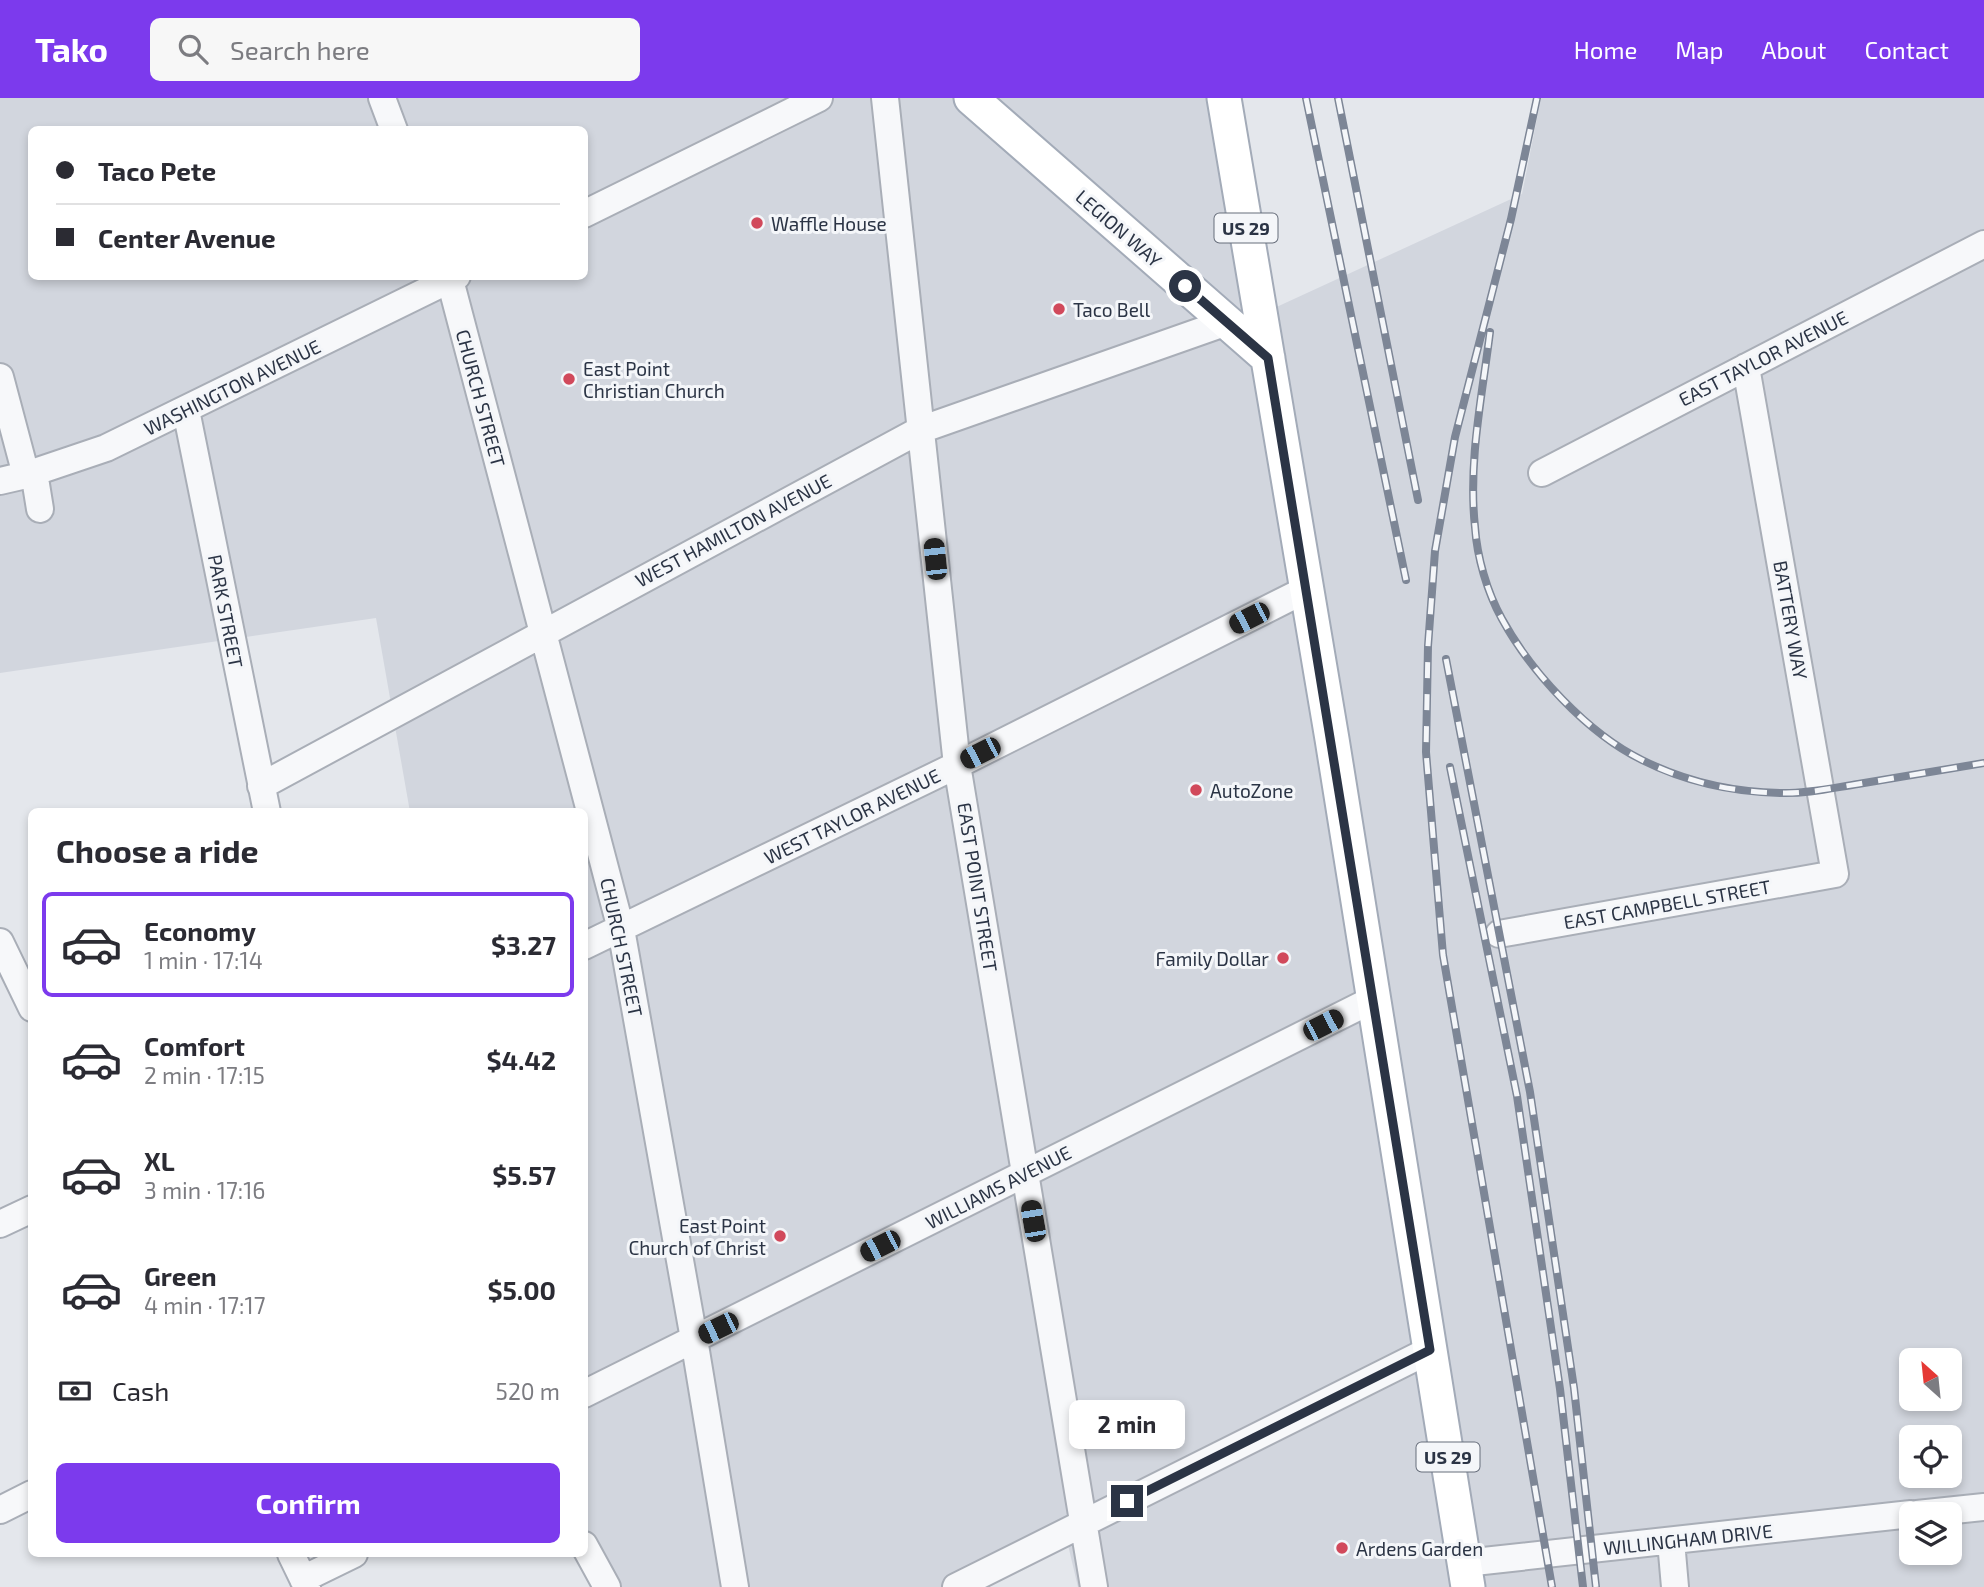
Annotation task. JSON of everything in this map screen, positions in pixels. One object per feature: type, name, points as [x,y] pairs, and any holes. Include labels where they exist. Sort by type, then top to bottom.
[{"type":"main road","name":"LEGION WAY","points":[[971,98],[1268,358]]},
{"type":"main road","name":"US 29","points":[[1224,98],[1307,589],[1467,1575]]},
{"type":"street","points":[[382,98],[392,126]]},
{"type":"street","points":[[588,212],[819,98]]},
{"type":"street","name":"EAST POINT STREET","points":[[885,98],[957,765],[1094,1587]]},
{"type":"street","name":"EAST TAYLOR AVENUE","points":[[1542,473],[1984,244]]},
{"type":"street","name":"WASHINGTON AVENUE","points":[[0,481],[30,474],[106,448],[448,280]]},
{"type":"street","name":"CHURCH STREET","points":[[453,280],[621,929],[735,1587]]},
{"type":"street","name":"WEST HAMILTON AVENUE","points":[[261,786],[920,430],[1227,322]]},
{"type":"street","name":"BATTERY WAY","points":[[1746,367],[1835,874]]},
{"type":"street","points":[[0,377],[40,509]]},
{"type":"street","name":"PARK STREET","points":[[186,411],[266,808]]},
{"type":"street","name":"WEST TAYLOR AVENUE","points":[[588,944],[957,765],[1307,589]]},
{"type":"street","name":"EAST CAMPBELL STREET","points":[[1499,934],[1835,874]]},
{"type":"street","points":[[0,942],[28,1000]]},
{"type":"street","name":"WILLIAMS AVENUE","points":[[588,1392],[1374,999]]},
{"type":"street","points":[[0,1224],[28,1211]]},
{"type":"street","points":[[956,1587],[1430,1350]]},
{"type":"street","points":[[0,1510],[28,1496]]},
{"type":"street","points":[[1962,1509],[1984,1507]]},
{"type":"street","name":"WILLINGHAM DRIVE","points":[[1467,1575],[1671,1541],[1899,1515]]},
{"type":"street","points":[[1671,1541],[1675,1587]]},
{"type":"street","points":[[588,1552],[607,1587]]},
{"type":"street","points":[[292,1557],[305,1583],[349,1557]]},
{"type":"shaded area","points":[[0,98],[1233,98],[1257,316],[1522,194],[1541,98],[1984,98],[1984,1587],[1078,1587],[1068,1545],[971,1587],[608,1587],[588,1553],[588,808],[409,808],[376,618],[0,673]]},
{"type":"railway","points":[[1306,98],[1406,580]]},
{"type":"railway","points":[[1338,98],[1418,500]]},
{"type":"railway","points":[[1537,98],[1511,219],[1455,437],[1435,551],[1428,646],[1426,752],[1443,955],[1552,1587]]},
{"type":"railway","points":[[1490,332],[1473,478],[1480,562],[1487,586],[1514,639],[1545,680],[1581,717],[1621,748],[1659,768],[1692,780],[1744,791],[1809,792],[1984,763]]},
{"type":"railway","points":[[1446,659],[1530,1092],[1574,1388],[1596,1587]]},
{"type":"railway","points":[[1450,767],[1517,1096],[1560,1389],[1583,1587]]},
{"type":"place","name":"Waffle House","points":[[757,223]]},
{"type":"place","name":"Taco Bell","points":[[1059,309]]},
{"type":"place","name":"East Point Christian Church","points":[[569,379]]},
{"type":"place","name":"AutoZone","points":[[1196,790]]},
{"type":"place","name":"Family Dollar","points":[[1283,958]]},
{"type":"place","name":"East Point Church of Christ","points":[[780,1236]]},
{"type":"place","name":"Ardens Garden","points":[[1342,1548]]},
{"type":"route","points":[[1127,1501],[1430,1350],[1268,358],[1185,286]]}]
